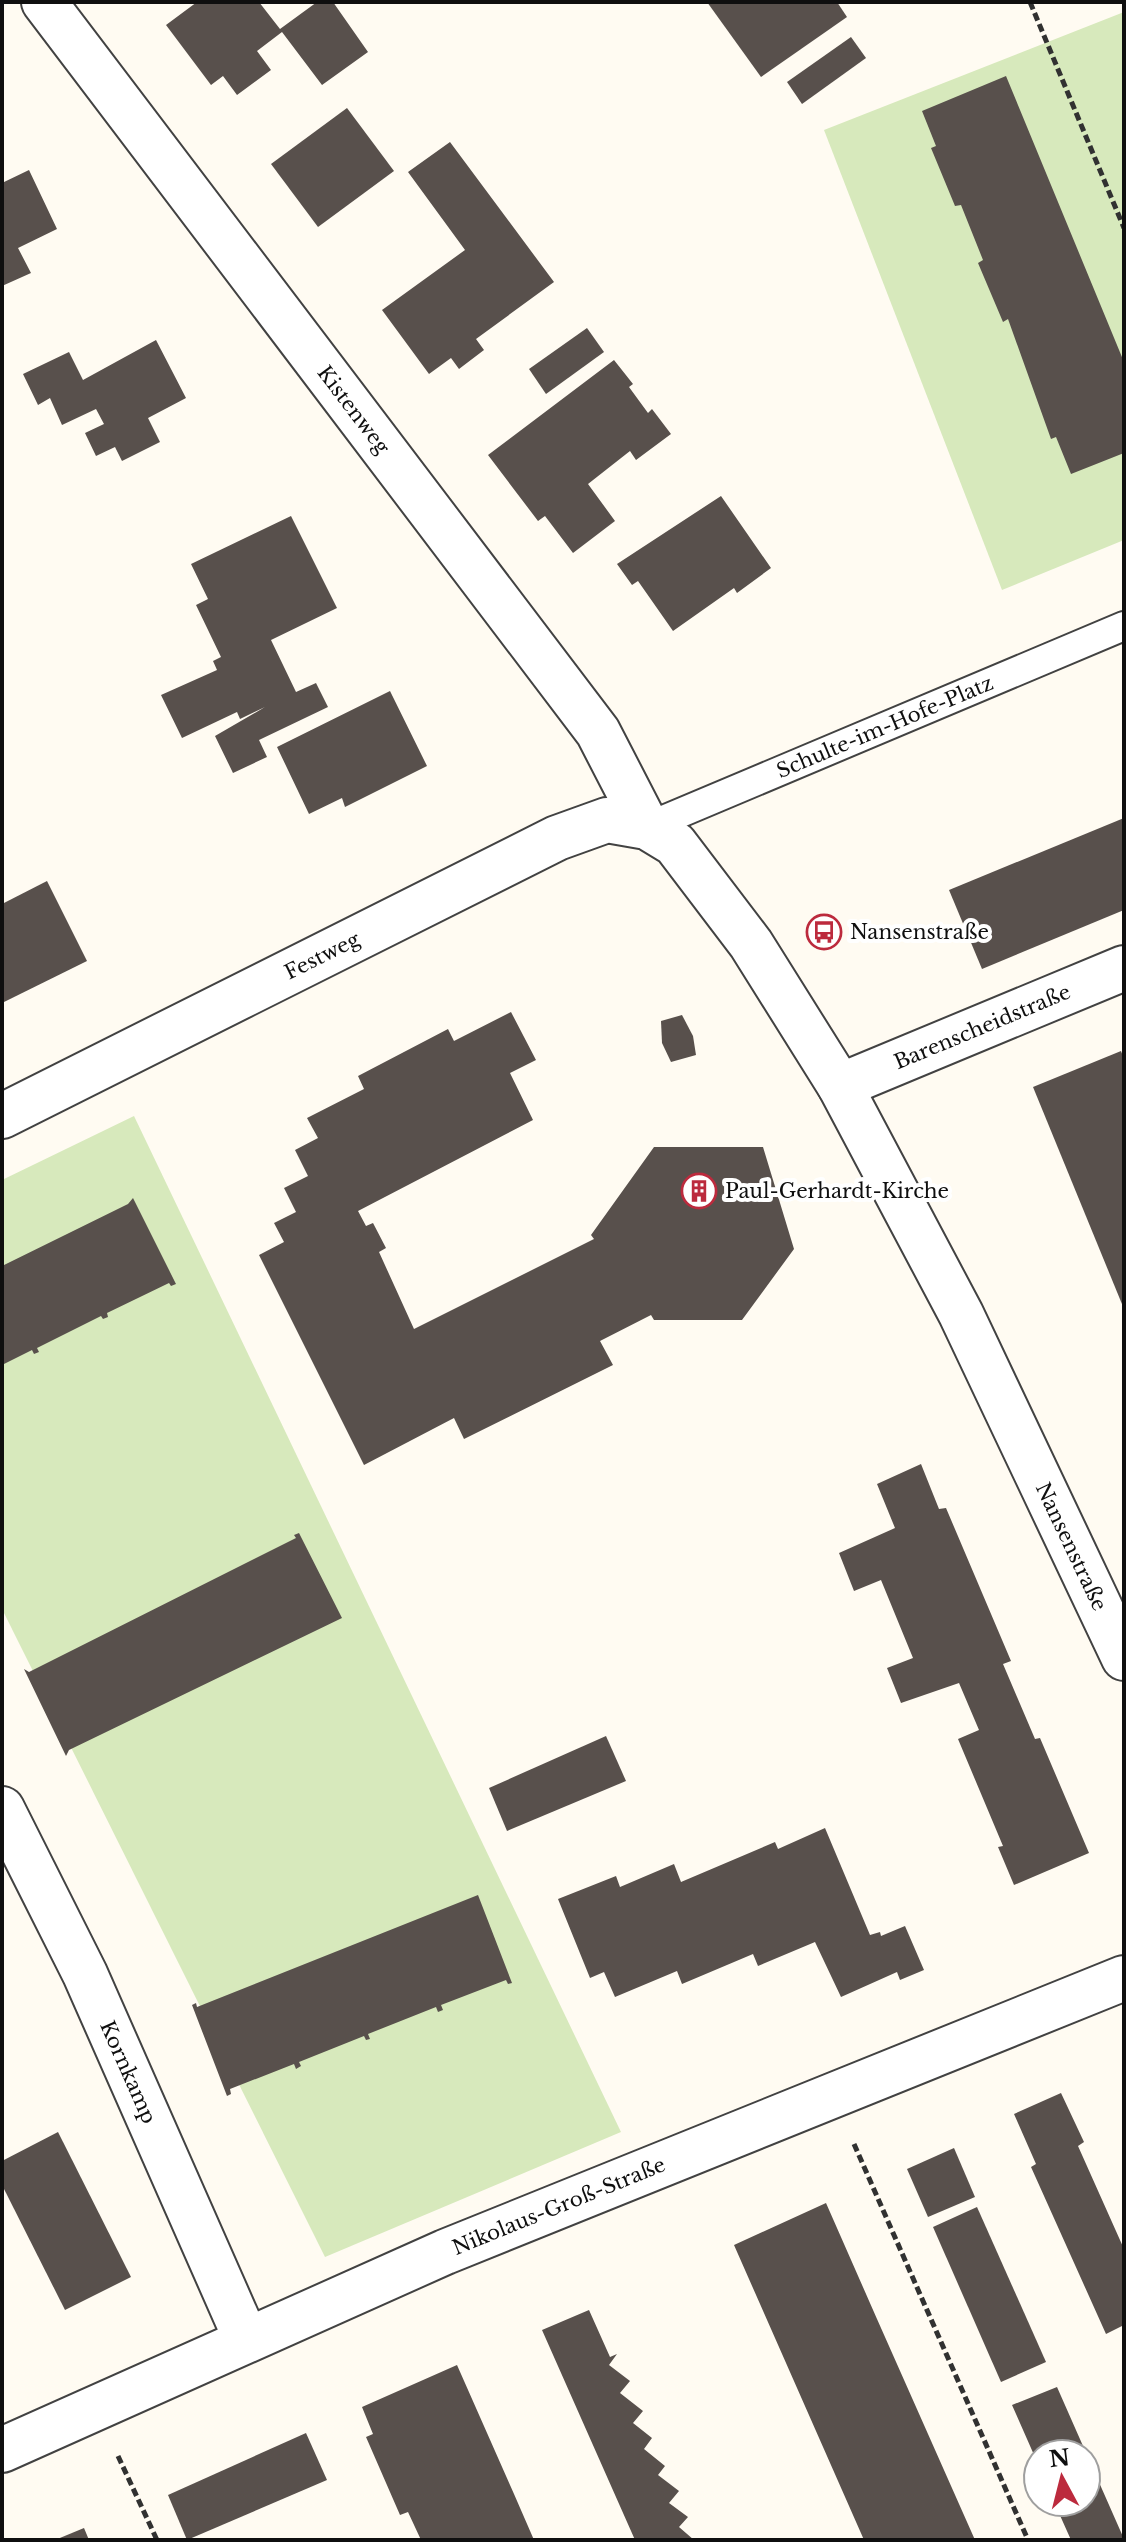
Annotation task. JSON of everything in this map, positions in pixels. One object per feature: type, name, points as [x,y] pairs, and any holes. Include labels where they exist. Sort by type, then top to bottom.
[{"type":"street","name":"Kistenweg","points":[[44,2],[598,732],[647,827]]},
{"type":"street","name":"Festweg","points":[[2,1116],[557,838],[607,820],[647,827]]},
{"type":"street","name":"Nansenstraße","points":[[647,827],[675,844],[751,944],[840,1086],[961,1314],[1124,1658]]},
{"type":"street","name":"Barenscheidstraße","points":[[840,1086],[1124,968]]},
{"type":"street","name":"Kornkamp","points":[[2,1809],[85,1974],[246,2339]]},
{"type":"street","name":"Nikolaus-Groß-Straße","points":[[2,2450],[445,2252],[1124,1978]]},
{"type":"lane","name":"Schulte-im-Hofe-Platz","points":[[647,827],[1124,626]]},
{"type":"path","points":[[1030,2],[1124,228]]},
{"type":"path","points":[[833,2095],[1028,2540]]},
{"type":"path","points":[[96,2408],[157,2540]]},
{"type":"green space","points":[[1124,12],[1124,540],[1002,590],[824,130]]},
{"type":"green space","points":[[134,1116],[621,2132],[325,2257],[2,1609],[2,1180]]},
{"type":"building","points":[[197,2],[259,2],[280,29],[317,2],[333,2],[368,52],[322,85],[282,32],[257,51],[271,70],[237,95],[223,76],[211,85],[166,25]]},
{"type":"building","points":[[707,2],[837,2],[847,17],[761,77]]},
{"type":"building","points":[[851,37],[866,58],[802,104],[787,82]]},
{"type":"building","points":[[1006,76],[1124,362],[1124,453],[1071,474],[1056,437],[1051,439],[1008,319],[1003,322],[978,263],[983,260],[961,205],[955,206],[931,148],[936,146],[922,111]]},
{"type":"building","points":[[347,108],[394,171],[318,227],[271,164]]},
{"type":"building","points":[[450,142],[554,282],[476,339],[484,350],[459,369],[451,358],[429,374],[382,310],[465,250],[408,172]]},
{"type":"building","points":[[29,170],[57,229],[18,248],[31,273],[2,286],[2,183]]},
{"type":"building","points":[[587,328],[604,352],[546,394],[529,369]]},
{"type":"building","points":[[156,340],[186,398],[148,418],[160,442],[122,461],[115,447],[96,456],[85,433],[104,424],[96,409],[62,425],[50,398],[38,405],[23,374],[69,352],[83,380]]},
{"type":"building","points":[[614,360],[633,384],[629,387],[648,413],[652,409],[671,434],[636,460],[630,451],[588,484],[615,521],[573,553],[545,516],[538,521],[488,455]]},
{"type":"building","points":[[721,496],[771,568],[737,593],[734,588],[673,631],[638,581],[632,585],[617,564]]},
{"type":"building","points":[[291,516],[337,608],[271,640],[296,692],[316,683],[328,707],[259,740],[267,757],[233,773],[215,736],[265,707],[240,719],[237,712],[182,738],[161,695],[217,670],[213,661],[221,657],[196,605],[208,599],[191,564]]},
{"type":"building","points":[[390,691],[427,766],[345,807],[342,798],[309,814],[277,747]]},
{"type":"building","points":[[1124,818],[1124,910],[982,969],[949,890]]},
{"type":"building","points":[[47,881],[87,961],[2,1003],[2,904]]},
{"type":"building","points":[[511,1012],[536,1060],[510,1073],[533,1120],[358,1211],[366,1226],[373,1223],[386,1248],[379,1252],[414,1329],[594,1239],[591,1235],[654,1147],[763,1147],[794,1249],[742,1320],[654,1320],[651,1315],[600,1341],[613,1365],[464,1439],[454,1418],[364,1465],[259,1255],[284,1242],[274,1223],[296,1212],[284,1188],[308,1176],[295,1150],[318,1138],[307,1118],[364,1089],[358,1076],[448,1029],[454,1041]]},
{"type":"building","points":[[682,1015],[693,1036],[696,1055],[671,1062],[662,1043],[661,1021]]},
{"type":"building","points":[[1121,1051],[1124,1059],[1124,1309],[1033,1087]]},
{"type":"building","points":[[133,1198],[176,1284],[171,1286],[169,1283],[107,1313],[108,1317],[103,1319],[101,1316],[37,1348],[39,1352],[34,1354],[32,1350],[2,1365],[2,1266],[128,1204]]},
{"type":"building","points":[[921,1464],[939,1509],[946,1508],[1011,1661],[1003,1664],[1035,1739],[1040,1738],[1089,1853],[1014,1885],[998,1847],[1003,1846],[958,1739],[979,1730],[959,1683],[901,1703],[887,1668],[913,1658],[881,1580],[854,1591],[839,1553],[895,1528],[877,1484]]},
{"type":"building","points":[[299,1533],[342,1618],[69,1750],[66,1756],[24,1669],[29,1672],[296,1538],[294,1535]]},
{"type":"building","points":[[606,1736],[626,1781],[507,1831],[489,1788]]},
{"type":"building","points":[[825,1828],[870,1935],[880,1932],[881,1936],[905,1926],[924,1970],[900,1980],[897,1972],[841,1997],[815,1942],[758,1966],[753,1954],[682,1984],[677,1971],[615,1997],[604,1972],[590,1978],[558,1899],[616,1876],[620,1887],[674,1864],[681,1882],[775,1842],[778,1849]]},
{"type":"building","points":[[478,1895],[512,1983],[508,1984],[506,1980],[441,2005],[443,2010],[438,2012],[436,2007],[368,2034],[370,2039],[366,2040],[364,2036],[299,2062],[301,2066],[296,2069],[294,2064],[230,2089],[231,2094],[227,2096],[192,2005],[196,2003],[197,2007]]},
{"type":"building","points":[[1061,2093],[1084,2142],[1078,2146],[1124,2249],[1124,2325],[1106,2334],[1031,2167],[1036,2164],[1014,2114]]},
{"type":"building","points":[[58,2132],[131,2277],[65,2310],[2,2185],[2,2161]]},
{"type":"building","points":[[954,2148],[975,2197],[928,2217],[907,2169]]},
{"type":"building","points":[[826,2203],[975,2540],[864,2540],[734,2245]]},
{"type":"building","points":[[977,2207],[1046,2362],[1001,2382],[933,2227]]},
{"type":"building","points":[[589,2310],[610,2357],[617,2354],[609,2365],[630,2381],[620,2393],[643,2411],[633,2423],[652,2438],[644,2449],[665,2466],[658,2475],[679,2491],[669,2503],[688,2517],[679,2527],[694,2540],[635,2540],[542,2330]]},
{"type":"building","points":[[457,2365],[534,2540],[421,2540],[408,2512],[400,2515],[366,2437],[373,2434],[362,2407]]},
{"type":"building","points":[[1057,2387],[1079,2438],[1027,2438],[1012,2405]]},
{"type":"building","points":[[306,2433],[327,2480],[187,2540],[168,2495]]},
{"type":"building","points":[[1102,2490],[1124,2540],[1071,2540],[1061,2518],[1102,2518]]},
{"type":"building","points":[[84,2528],[89,2540],[55,2540]]},
{"type":"place","name":"Nansenstraße","points":[[824,932]]},
{"type":"place","name":"Paul-Gerhardt-Kirche","points":[[699,1191]]}]
